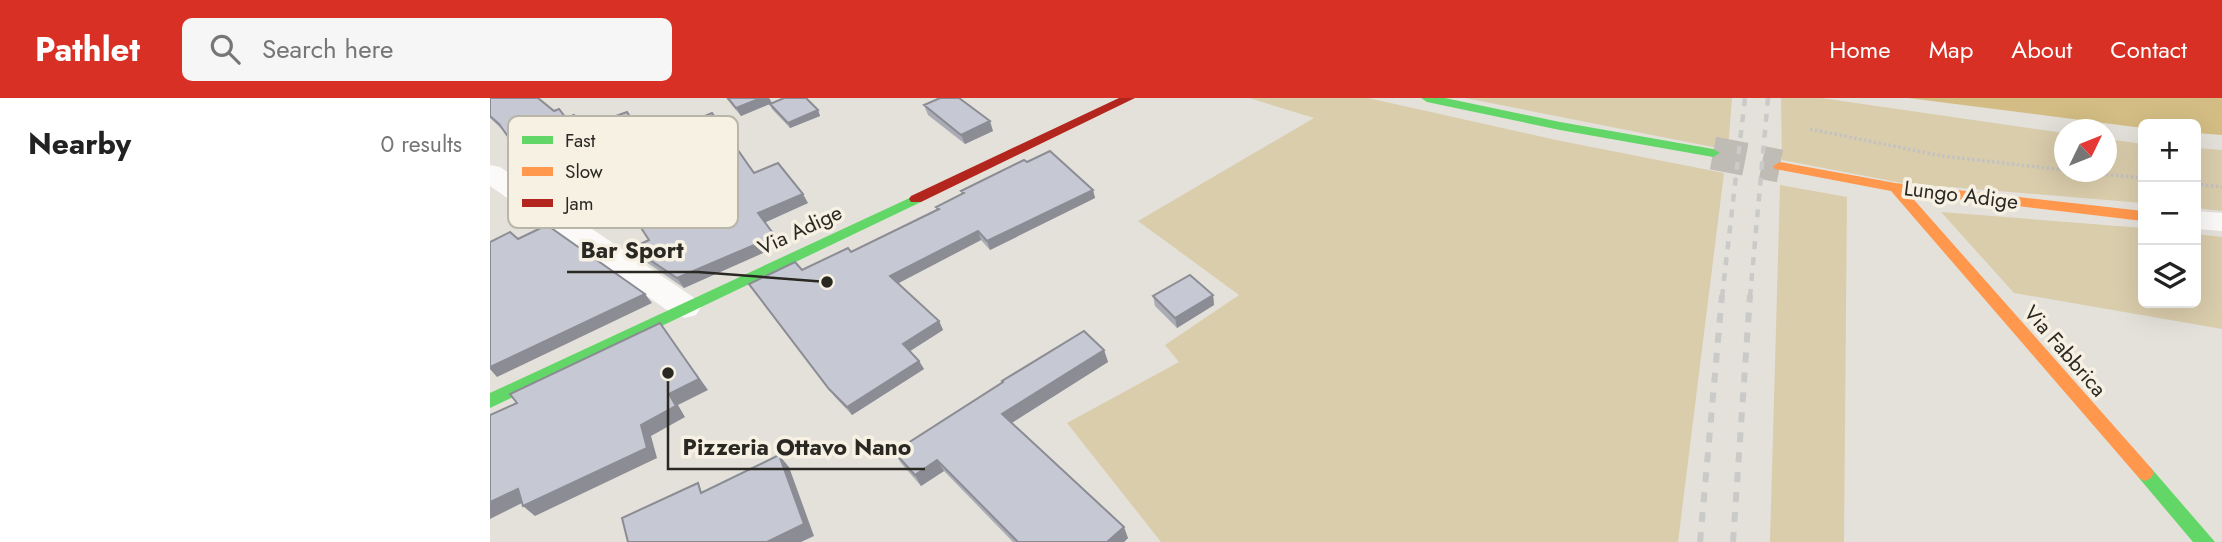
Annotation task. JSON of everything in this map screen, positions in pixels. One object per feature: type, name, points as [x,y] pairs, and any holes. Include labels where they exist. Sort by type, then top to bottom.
[{"type":"street","name":"Via Adige","points":[[490,401],[1129,98]]},
{"type":"street","points":[[1427,98],[1560,126],[1713,153]]},
{"type":"street","name":"Lungo Adige","points":[[1780,166],[1895,187],[2138,215]]},
{"type":"street","points":[[490,173],[508,185]]},
{"type":"street","name":"Via Fabbrica","points":[[1895,187],[2205,542]]},
{"type":"street","points":[[2201,220],[2222,222]]},
{"type":"street","points":[[570,228],[685,307]]},
{"type":"path","points":[[1810,130],[1941,156],[2054,169]]},
{"type":"path","points":[[2117,175],[2138,178]]},
{"type":"path","points":[[2201,185],[2222,187]]},
{"type":"shaded area","points":[[1249,98],[1368,98],[1556,140],[1724,173],[1678,542],[1161,542],[1067,423],[1179,362],[1165,345],[1239,295],[1138,221],[1314,118]]},
{"type":"shaded area","points":[[1465,98],[1732,98],[1728,150]]},
{"type":"shaded area","points":[[1781,98],[1821,98],[2054,132],[2054,182],[2117,182],[2117,140],[2138,143],[2138,203],[1902,183],[1782,160]]},
{"type":"shaded area","points":[[1908,98],[2222,98],[2222,135],[2201,133],[2201,119],[2138,119],[2138,127],[2117,125],[2117,119],[2072,119]]},
{"type":"shaded area","points":[[2201,148],[2222,150],[2222,211],[2201,209]]},
{"type":"shaded area","points":[[1780,185],[1847,197],[1844,542],[1770,542]]},
{"type":"shaded area","points":[[1941,212],[2138,228],[2138,308],[2201,308],[2201,235],[2222,237],[2222,329],[2014,293]]},
{"type":"building","points":[[490,98],[538,98],[554,111],[559,109],[564,116],[508,116],[508,137],[490,116]]},
{"type":"building","points":[[728,98],[761,98],[736,108]]},
{"type":"building","points":[[784,98],[806,98],[818,110],[788,123],[770,104]]},
{"type":"building","points":[[940,98],[959,98],[990,121],[961,135],[924,105]]},
{"type":"building","points":[[738,150],[754,173],[778,163],[803,194],[758,213],[775,236],[677,278],[632,248],[649,240],[641,228],[738,228]]},
{"type":"building","points":[[1050,151],[1093,190],[987,241],[978,231],[890,276],[939,321],[903,344],[919,361],[847,407],[829,389],[749,284],[795,262],[802,270],[848,248],[851,252],[939,209],[936,207],[964,193],[961,191],[1024,160],[1027,162]]},
{"type":"building","points":[[541,228],[551,228],[645,294],[490,367],[490,242],[510,232],[518,239]]},
{"type":"building","points":[[1190,275],[1213,295],[1175,318],[1153,296]]},
{"type":"building","points":[[660,323],[699,379],[669,394],[676,406],[641,425],[647,448],[523,506],[518,489],[490,502],[490,415],[517,403],[510,394]]},
{"type":"building","points":[[1084,331],[1104,350],[1002,414],[1124,527],[1107,542],[1018,542],[937,460],[915,475],[894,452],[1002,381]]},
{"type":"building","points":[[779,455],[804,524],[767,542],[628,542],[622,518],[698,483],[701,493]]},
{"type":"tunnel","points":[[1713,153],[1780,166]]},
{"type":"railway","points":[[1722,297],[1745,98]]},
{"type":"railway","points":[[1750,297],[1768,98]]},
{"type":"railway","points":[[1700,542],[1722,295]]},
{"type":"railway","points":[[1733,542],[1750,295]]},
{"type":"traffic: fast","points":[[1427,98],[1560,126],[1713,153]]},
{"type":"traffic: fast","points":[[490,401],[916,199]]},
{"type":"traffic: fast","points":[[2145,473],[2205,542]]},
{"type":"traffic: slow","points":[[1780,166],[1895,187],[2138,215]]},
{"type":"traffic: slow","points":[[1895,187],[2145,473]]},
{"type":"traffic: jam","points":[[916,199],[1129,98]]},
{"type":"place","name":"Bar Sport","points":[[827,282]]},
{"type":"place","name":"Pizzeria Ottavo Nano","points":[[668,373]]}]
